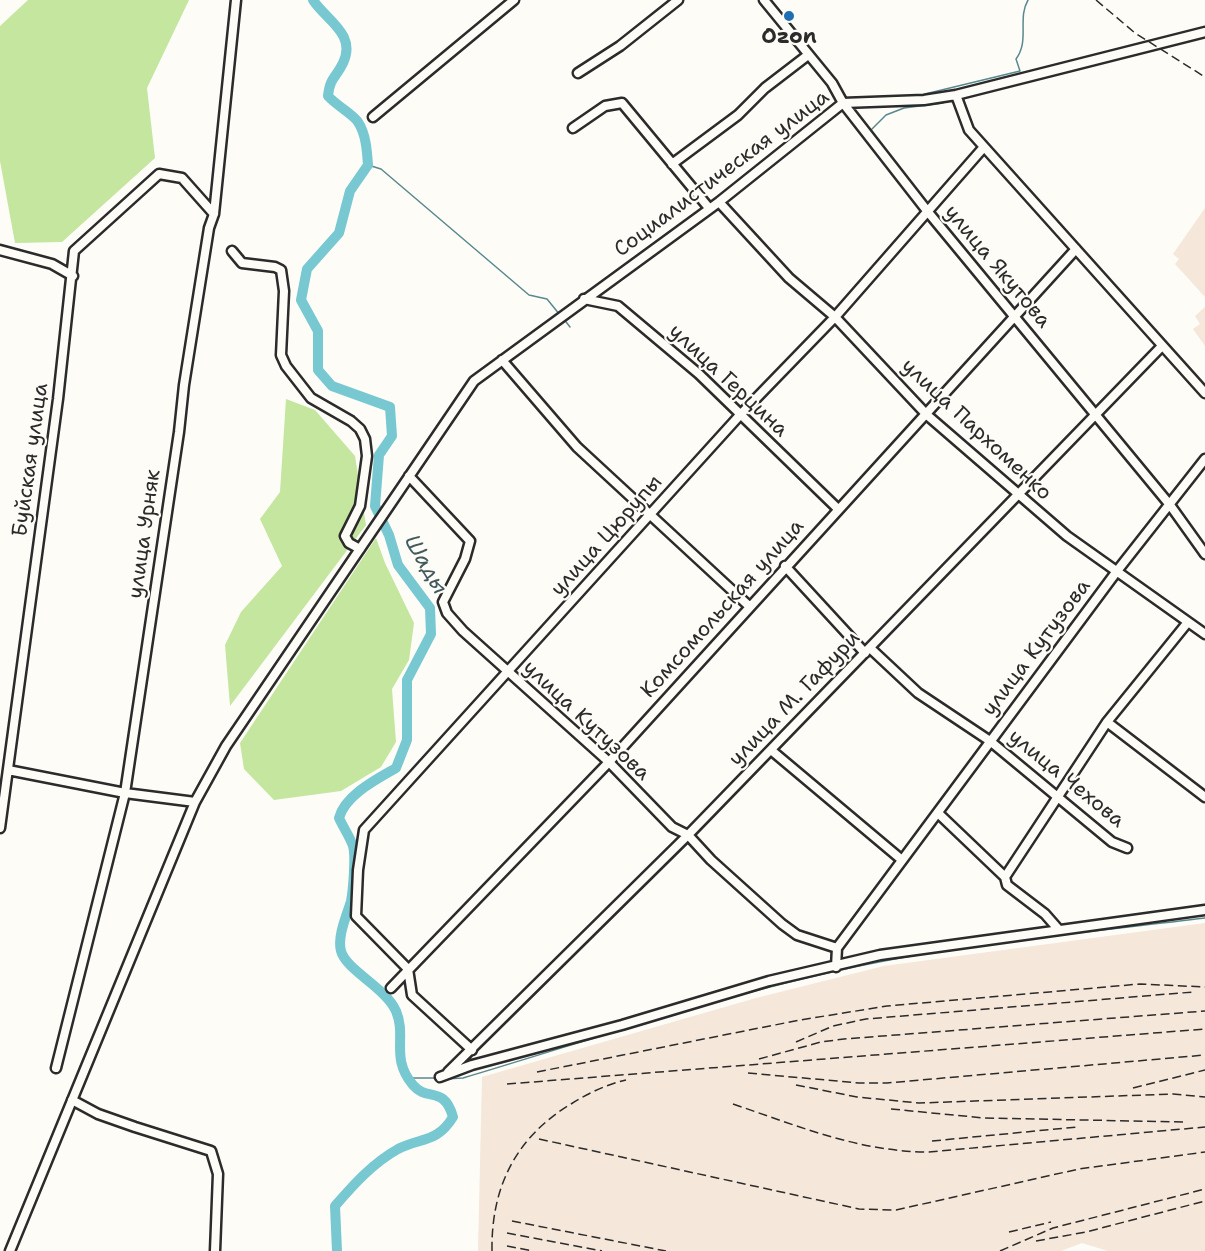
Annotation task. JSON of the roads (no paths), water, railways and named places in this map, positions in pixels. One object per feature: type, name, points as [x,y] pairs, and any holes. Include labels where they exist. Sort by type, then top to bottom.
[{"type":"street","name":"улица Урняк","points":[[56,1068],[125,793],[184,385],[209,228],[214,214],[236,0]]},
{"type":"street","points":[[373,117],[514,0]]},
{"type":"street","points":[[578,73],[620,46],[678,0]]},
{"type":"street","name":"улица Якутова","points":[[764,0],[832,83],[843,103],[928,212],[1170,505],[1205,554]]},
{"type":"street","name":"Социалистическая улица","points":[[10,1251],[195,802],[226,746],[474,381],[719,202],[843,103],[924,100],[956,95],[1205,32]]},
{"type":"street","points":[[672,164],[738,115],[765,88],[808,55]]},
{"type":"street","points":[[956,95],[969,130],[1205,393]]},
{"type":"street","points":[[573,128],[605,106],[622,103],[709,208]]},
{"type":"street","name":"улица Цюрупы","points":[[408,969],[356,916],[358,870],[364,830],[740,415],[835,317],[984,147]]},
{"type":"street","name":"Буйская улица","points":[[0,828],[73,276],[74,251],[159,174],[182,178],[214,214]]},
{"type":"street","name":"улица Пархоменко","points":[[719,202],[789,278],[835,317],[927,415],[1067,536],[1205,634]]},
{"type":"street","name":"Комсомольская улица","points":[[391,988],[609,762],[837,508],[927,415],[1076,249]]},
{"type":"street","points":[[0,250],[52,264],[73,276]]},
{"type":"street","points":[[232,251],[242,263],[275,267],[281,270],[284,291],[281,355],[286,366],[311,398],[351,421],[360,429],[365,439],[367,456],[360,506],[345,536],[350,543],[360,549]]},
{"type":"street","name":"улица Герцина","points":[[584,299],[618,306],[699,374],[837,508]]},
{"type":"street","name":"улица М. Гафури","points":[[836,967],[769,981],[622,1025],[444,1074],[472,1050],[688,835],[1162,345]]},
{"type":"street","points":[[502,360],[577,447],[749,606]]},
{"type":"street","name":"улица Кутузова","points":[[409,476],[470,541],[465,559],[443,602],[447,613],[507,672],[609,762],[672,826],[688,835],[711,860],[782,924],[797,935],[837,948],[939,814],[990,741],[1117,571],[1205,459]]},
{"type":"street","name":"улица Чехова","points":[[785,566],[868,650],[918,693],[990,741],[1112,842],[1127,848]]},
{"type":"street","points":[[1005,877],[1107,722],[1188,622]]},
{"type":"street","points":[[1107,722],[1205,797]]},
{"type":"street","points":[[771,750],[902,860]]},
{"type":"street","points":[[8,770],[125,793],[195,802]]},
{"type":"street","points":[[939,814],[1005,877],[1006,885],[1045,914],[1059,930]]},
{"type":"street","points":[[837,948],[836,967],[905,950],[1205,910]]},
{"type":"street","points":[[408,969],[412,995],[472,1050]]},
{"type":"street","points":[[72,1100],[135,1127],[211,1151],[218,1174],[215,1251]]},
{"type":"waterway","name":"Шады","points":[[313,0],[338,28],[346,44],[343,63],[332,81],[328,96],[352,116],[361,127],[367,148],[368,165],[350,191],[339,233],[307,269],[301,300],[318,331],[318,370],[332,386],[390,407],[392,436],[379,455],[375,506],[389,535],[398,565],[430,608],[431,634],[407,680],[407,740],[396,768],[355,795],[342,810],[339,818],[354,851],[352,896],[341,932],[340,945],[344,958],[391,1002],[396,1011],[400,1030],[400,1057],[406,1075],[418,1090],[440,1097],[445,1101],[453,1117],[435,1135],[398,1149],[372,1167],[335,1206],[337,1251]]},
{"type":"waterway","points":[[925,94],[1020,71],[1016,59],[1022,44],[1023,15],[1028,0]]},
{"type":"waterway","points":[[872,129],[886,115],[904,108],[943,103]]},
{"type":"waterway","points":[[368,165],[381,169],[529,295],[547,299],[560,315]]},
{"type":"waterway","points":[[563,318],[570,327]]},
{"type":"waterway","points":[[445,1079],[463,1078],[709,1003],[859,966],[988,944],[1205,918]]},
{"type":"waterway","points":[[407,1078],[437,1078]]},
{"type":"railway","points":[[1096,0],[1135,33],[1205,77]]},
{"type":"railway","points":[[537,1072],[800,1020],[887,1006],[1140,984],[1205,987]]},
{"type":"railway","points":[[796,1042],[833,1026],[866,1019],[1193,992]]},
{"type":"railway","points":[[759,1059],[821,1042],[844,1039],[1205,1011]]},
{"type":"railway","points":[[507,1084],[1205,1029]]},
{"type":"railway","points":[[748,1073],[859,1083],[887,1083],[1205,1055]]},
{"type":"railway","points":[[1133,1088],[1205,1070]]},
{"type":"railway","points":[[492,1251],[496,1206],[502,1185],[510,1166],[522,1148],[535,1132],[571,1104],[597,1090],[626,1080]]},
{"type":"railway","points":[[796,1085],[857,1097],[919,1103],[1173,1094],[1205,1097]]},
{"type":"railway","points":[[733,1104],[854,1143],[903,1151],[929,1152],[1205,1127]]},
{"type":"railway","points":[[891,1109],[984,1118],[1184,1122]]},
{"type":"railway","points":[[932,1141],[1077,1127]]},
{"type":"railway","points":[[539,1139],[859,1209],[896,1210],[1079,1169],[1205,1152]]},
{"type":"railway","points":[[1000,1251],[1053,1228],[1205,1189]]},
{"type":"railway","points":[[1036,1241],[1086,1232],[1205,1201]]},
{"type":"railway","points":[[512,1221],[666,1251]]},
{"type":"railway","points":[[1009,1232],[1051,1222]]},
{"type":"railway","points":[[507,1233],[602,1251]]},
{"type":"railway","points":[[507,1246],[533,1251]]},
{"type":"place","name":"Ozon","points":[[789,16]]}]
